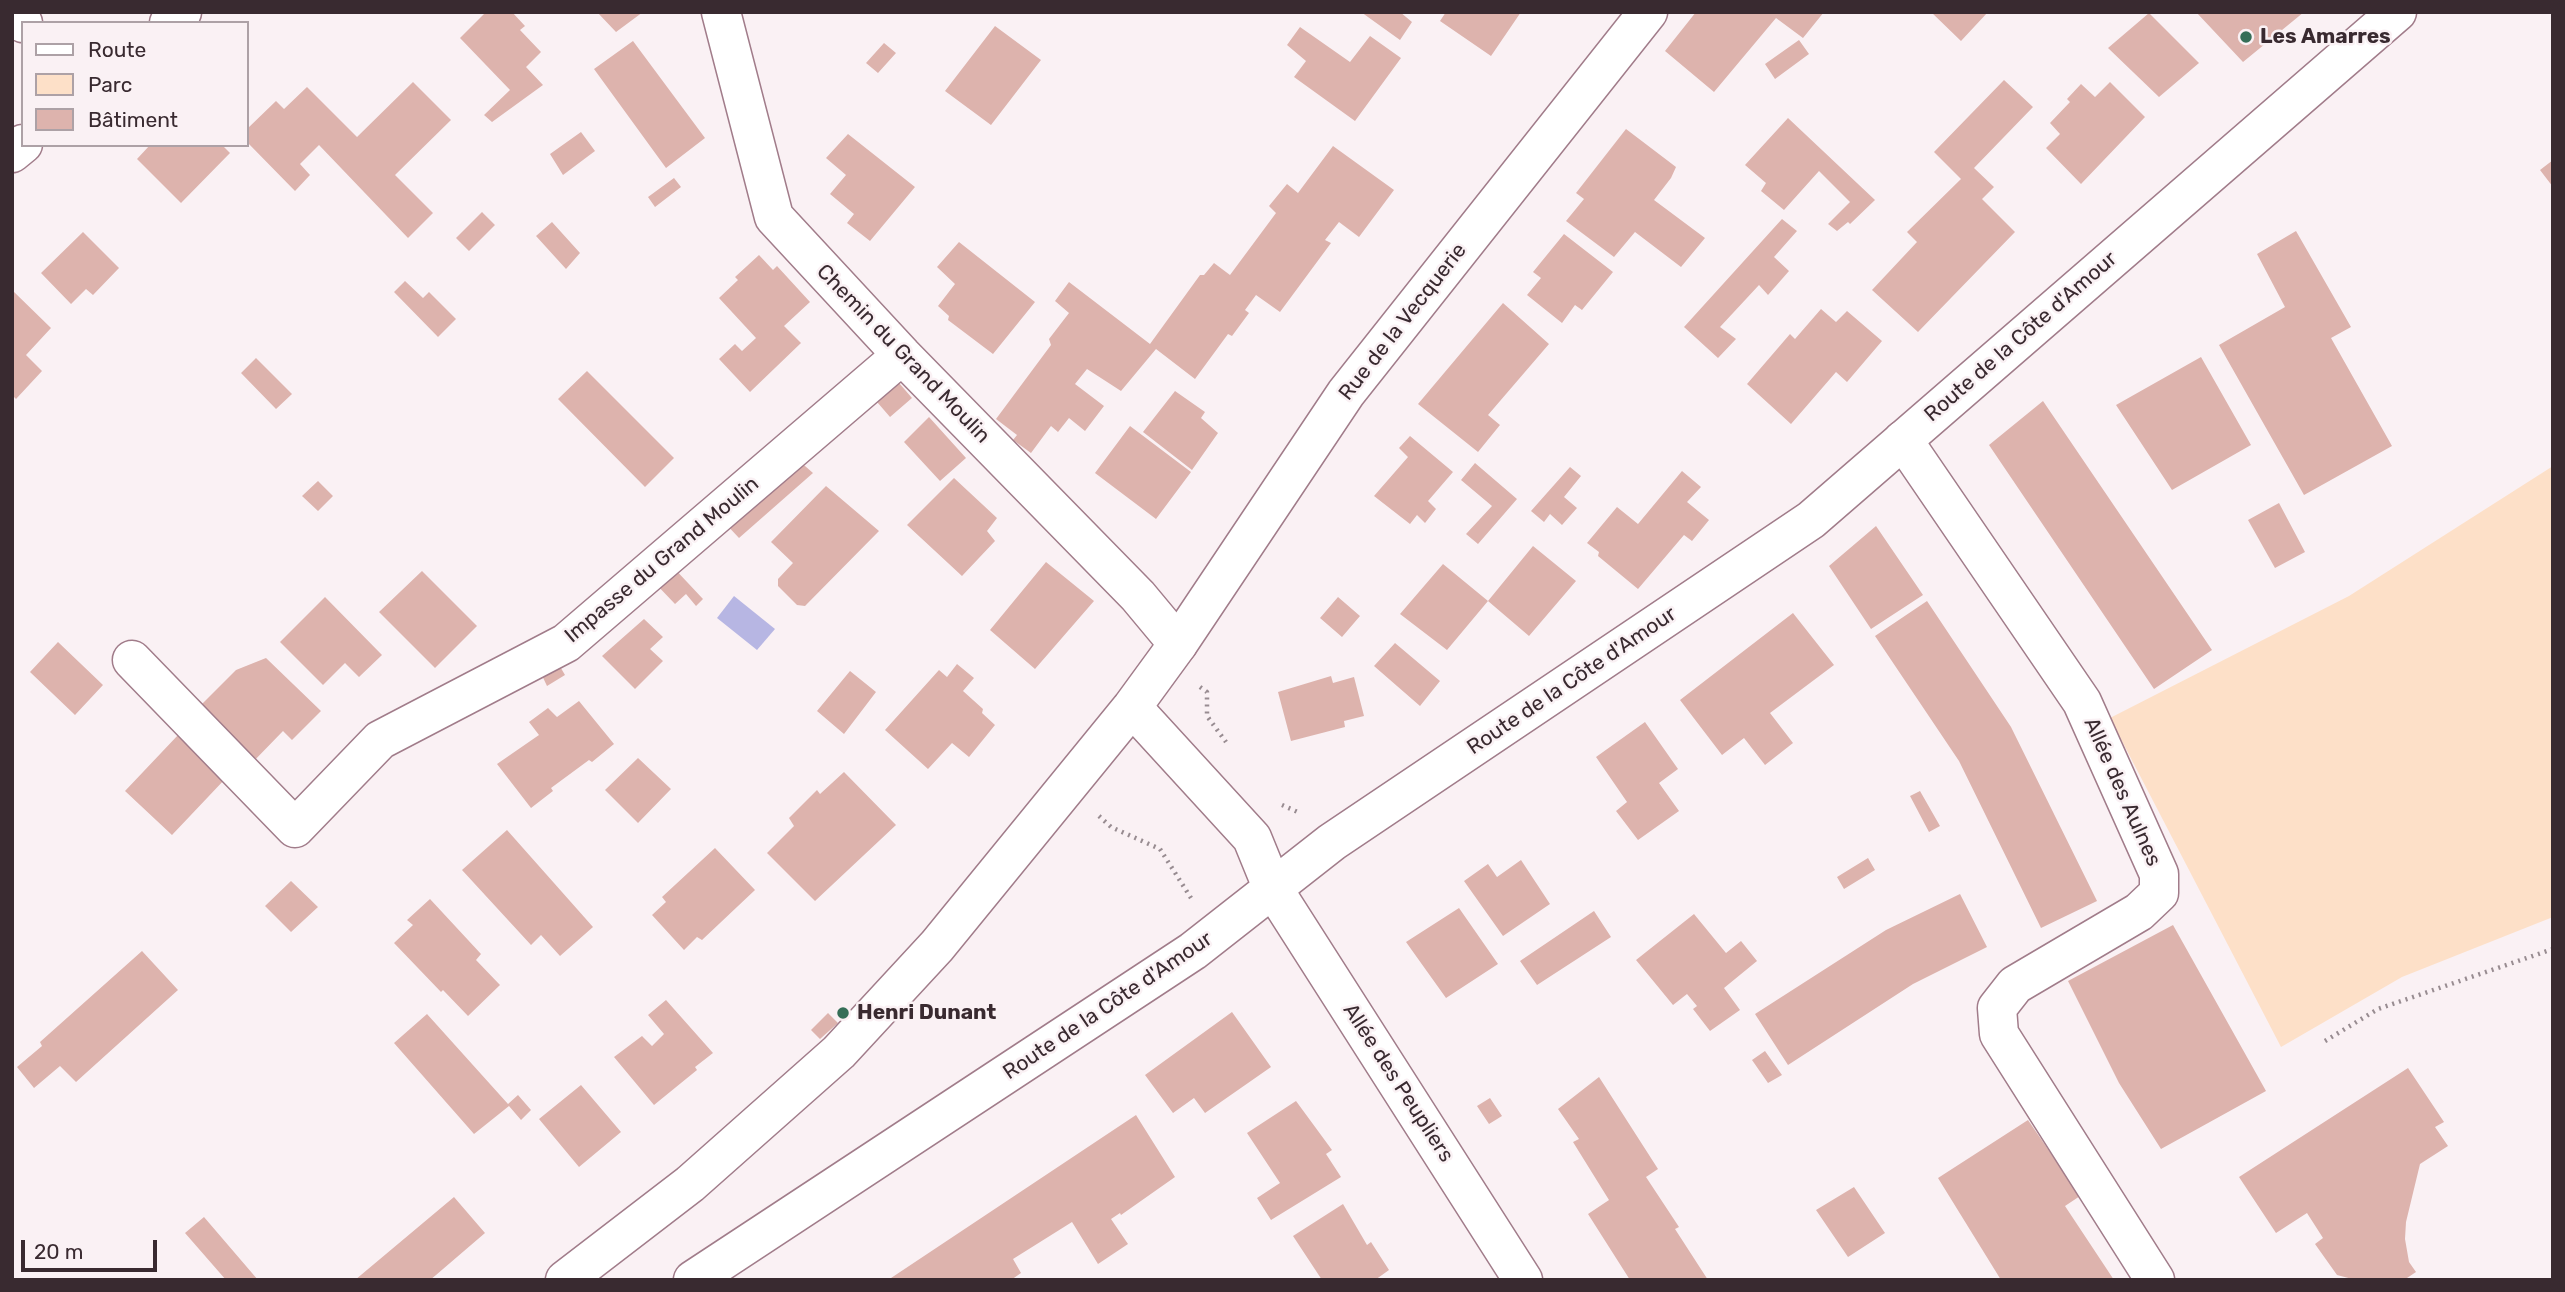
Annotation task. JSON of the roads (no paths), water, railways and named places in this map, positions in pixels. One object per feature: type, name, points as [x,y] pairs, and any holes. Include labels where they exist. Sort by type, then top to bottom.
[{"type":"main road","name":"Chemin du Grand Moulin","points":[[721,12],[774,217],[902,355],[1128,586],[1171,653]]},
{"type":"main road","name":"Rue de la Vecquerie","points":[[1171,653],[1346,393],[1648,12]]},
{"type":"main road","name":"Route de la Côte d'Amour","points":[[693,1280],[1193,951],[1332,842],[1811,520],[2397,12]]},
{"type":"main road","name":"Impasse du Grand Moulin","points":[[132,660],[295,828],[380,740],[566,643],[902,355]]},
{"type":"main road","name":"Allée des Aulnes","points":[[1903,440],[2082,702],[2159,874],[2160,893],[2139,912],[2015,985],[1997,1008],[1999,1034],[2155,1280]]},
{"type":"main road","points":[[565,1280],[690,1184],[839,1052],[937,946],[1132,707],[1171,653]]},
{"type":"main road","name":"Allée des Peupliers","points":[[1132,707],[1252,838],[1272,887],[1523,1280]]},
{"type":"water","points":[[734,596],[775,629],[757,650],[717,618]]},
{"type":"place","name":"Les Amarres","points":[[2246,37]]},
{"type":"place","name":"Henri Dunant","points":[[843,1013]]}]
